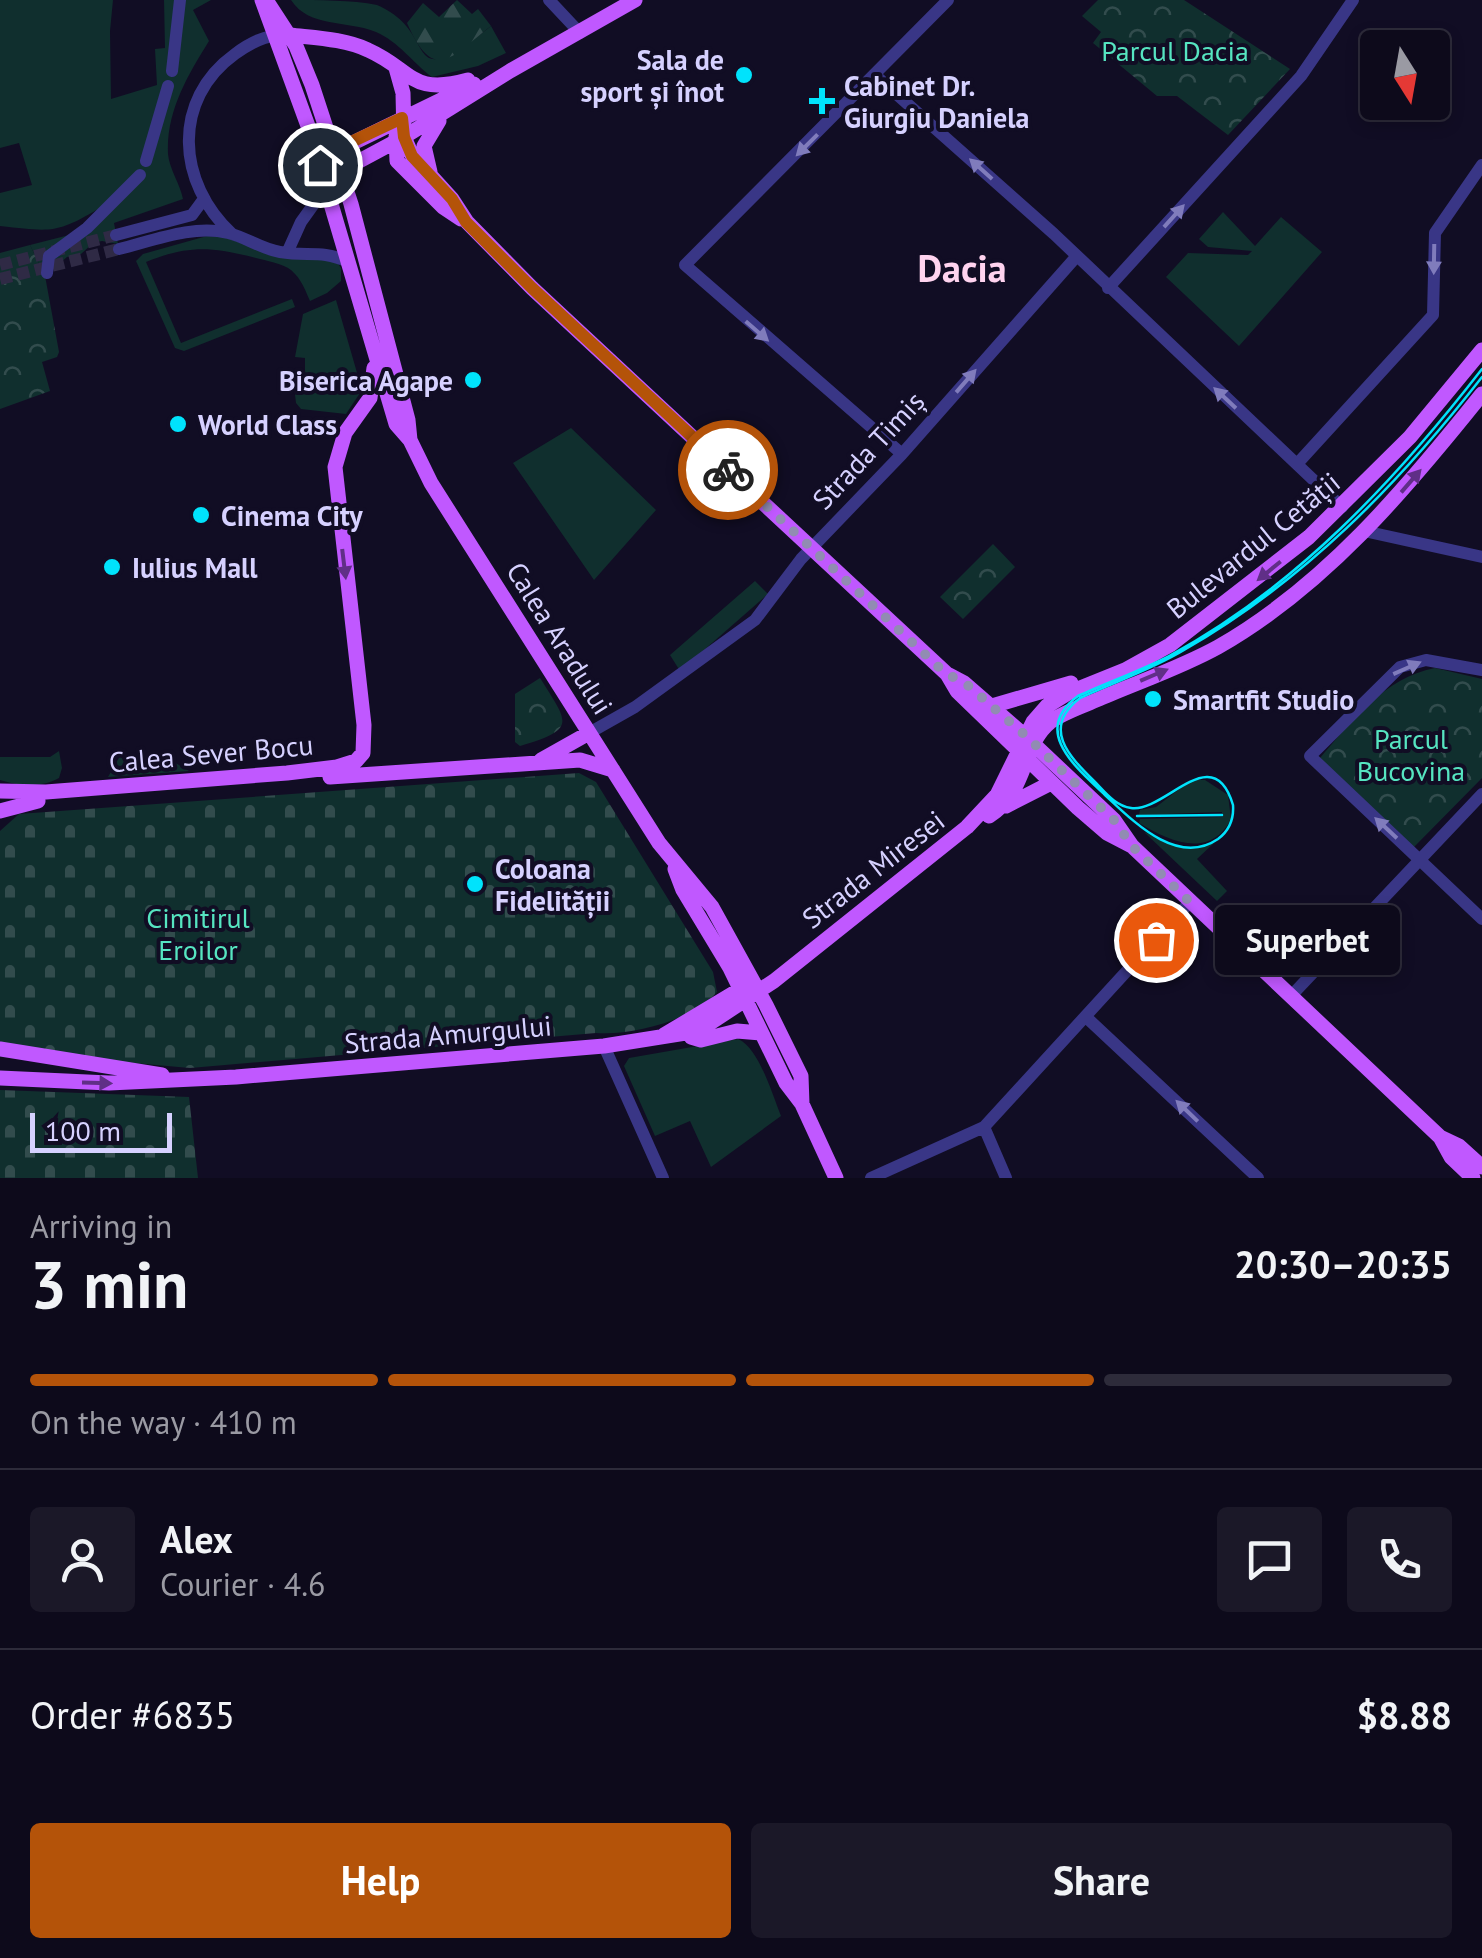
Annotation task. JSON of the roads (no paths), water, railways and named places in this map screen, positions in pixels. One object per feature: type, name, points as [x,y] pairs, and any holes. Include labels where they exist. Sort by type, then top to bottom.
[{"type":"main road","name":"Calea Aradului","points":[[264,0],[312,85],[384,326],[410,440],[431,482],[671,860],[712,907],[750,991],[801,1076],[802,1104]]},
{"type":"main road","points":[[510,71],[332,151],[320,165],[326,170],[340,170],[400,140],[635,0]]},
{"type":"main road","name":"Calea Aradului","points":[[282,35],[396,424],[410,440]]},
{"type":"main road","points":[[282,35],[357,45],[431,86],[488,78]]},
{"type":"main road","points":[[396,68],[403,93],[397,161]]},
{"type":"main road","points":[[437,184],[428,168],[424,146],[446,113]]},
{"type":"main road","points":[[400,140],[420,168],[452,199],[466,222]]},
{"type":"main road","points":[[358,161],[397,161],[443,207],[466,222],[946,674],[957,691],[1114,820],[1132,846],[1440,1137],[1451,1157],[1473,1178]]},
{"type":"main road","points":[[372,345],[372,393],[346,433],[335,467],[364,731],[362,753],[382,772]]},
{"type":"main road","name":"Bulevardul Cetății","points":[[1027,748],[1038,716],[1053,701],[1114,676],[1160,651],[1274,566],[1342,507],[1420,427],[1482,350]]},
{"type":"main road","name":"Bulevardul Cetății","points":[[1027,748],[1058,718],[1239,634],[1306,584],[1417,474],[1482,394]]},
{"type":"main road","points":[[946,674],[964,682],[992,706],[1052,782],[1107,833],[1132,846]]},
{"type":"main road","points":[[992,706],[1079,681],[1114,676]]},
{"type":"main road","points":[[532,763],[590,733]]},
{"type":"main road","name":"Strada Miresei","points":[[967,827],[998,810],[1014,791],[1027,748]]},
{"type":"main road","name":"Strada Miresei","points":[[750,991],[967,827],[997,795],[1027,748]]},
{"type":"main road","name":"Calea Sever Bocu","points":[[0,791],[46,792],[338,768],[356,761],[362,753]]},
{"type":"main road","name":"Calea Sever Bocu","points":[[0,811],[26,803],[382,772],[586,760],[613,770]]},
{"type":"main road","points":[[998,810],[1052,782]]},
{"type":"main road","points":[[0,820],[26,803]]},
{"type":"main road","name":"Calea Aradului","points":[[750,991],[761,1033],[786,1083],[802,1104],[836,1178]]},
{"type":"main road","name":"Strada Amurgului","points":[[664,1035],[750,991]]},
{"type":"main road","name":"Strada Amurgului","points":[[0,1078],[121,1083],[236,1077],[604,1046],[683,1035],[713,1023],[750,991]]},
{"type":"main road","points":[[683,1035],[701,1040],[737,1031],[761,1033]]},
{"type":"main road","name":"Strada Amurgului","points":[[0,1049],[169,1076],[236,1077]]},
{"type":"main road","points":[[1440,1137],[1459,1146],[1482,1167]]},
{"type":"street","points":[[172,71],[180,0]]},
{"type":"street","points":[[548,0],[580,33]]},
{"type":"street","points":[[902,454],[685,266],[948,0]]},
{"type":"street","points":[[1108,288],[1301,76],[1353,0]]},
{"type":"street","points":[[232,234],[203,200],[192,168],[189,137],[202,88],[231,57],[266,36],[282,35]]},
{"type":"street","points":[[875,75],[1054,234],[1342,507]]},
{"type":"street","points":[[146,161],[168,86]]},
{"type":"street","points":[[1297,464],[1433,314],[1435,233],[1482,166]]},
{"type":"street","points":[[287,253],[301,222],[340,170]]},
{"type":"street","points":[[47,273],[49,256],[87,228],[140,176]]},
{"type":"street","points":[[203,200],[192,215],[117,242],[202,231],[232,234],[287,253],[328,252],[349,262]]},
{"type":"street","name":"Strada Timiș","points":[[590,733],[677,678],[754,620],[812,547],[902,454],[1076,257]]},
{"type":"street","points":[[1364,530],[1482,557]]},
{"type":"street","points":[[1482,670],[1426,660],[1400,668],[1310,756],[1482,919]]},
{"type":"street","points":[[1291,996],[1482,794]]},
{"type":"street","points":[[871,1178],[984,1127],[1190,902]]},
{"type":"street","points":[[1086,1017],[1258,1178]]},
{"type":"street","points":[[604,1046],[664,1178]]},
{"type":"street","points":[[984,1127],[1006,1178]]},
{"type":"tunnel","points":[[0,265],[116,235]]},
{"type":"tunnel","points":[[0,279],[119,249]]},
{"type":"tram line","points":[[1482,369],[1378,491],[1300,565],[1215,629],[1158,661],[1078,696],[1064,709],[1058,722],[1058,736],[1071,761],[1142,828],[1172,844],[1187,848],[1203,846],[1226,832],[1233,805],[1224,786],[1213,778],[1187,783],[1144,807],[1120,804],[1068,752],[1061,731],[1068,709],[1080,698],[1184,650],[1228,623],[1309,562],[1417,456],[1482,377]]},
{"type":"tram line","points":[[1137,816],[1222,815]]},
{"type":"place","name":"Sala de sport și înot","points":[[744,75]]},
{"type":"place","name":"Cabinet Dr. Giurgiu Daniela","points":[[822,101]]},
{"type":"place","name":"Biserica Agape","points":[[473,380]]},
{"type":"place","name":"World Class","points":[[178,424]]},
{"type":"place","name":"Cinema City","points":[[201,515]]},
{"type":"place","name":"Iulius Mall","points":[[112,567]]},
{"type":"place","name":"Smartfit Studio","points":[[1153,699]]},
{"type":"place","name":"Coloana Fidelității","points":[[475,884]]},
{"type":"place","name":"Superbet","points":[[1156,940]]},
{"type":"district","name":"Dacia","points":[[962,267]]},
{"type":"park label","name":"Parcul Dacia","points":[[1175,50]]},
{"type":"park label","name":"Parcul Bucovina","points":[[1411,754]]},
{"type":"park label","name":"Cimitirul Eroilor","points":[[198,933]]}]
